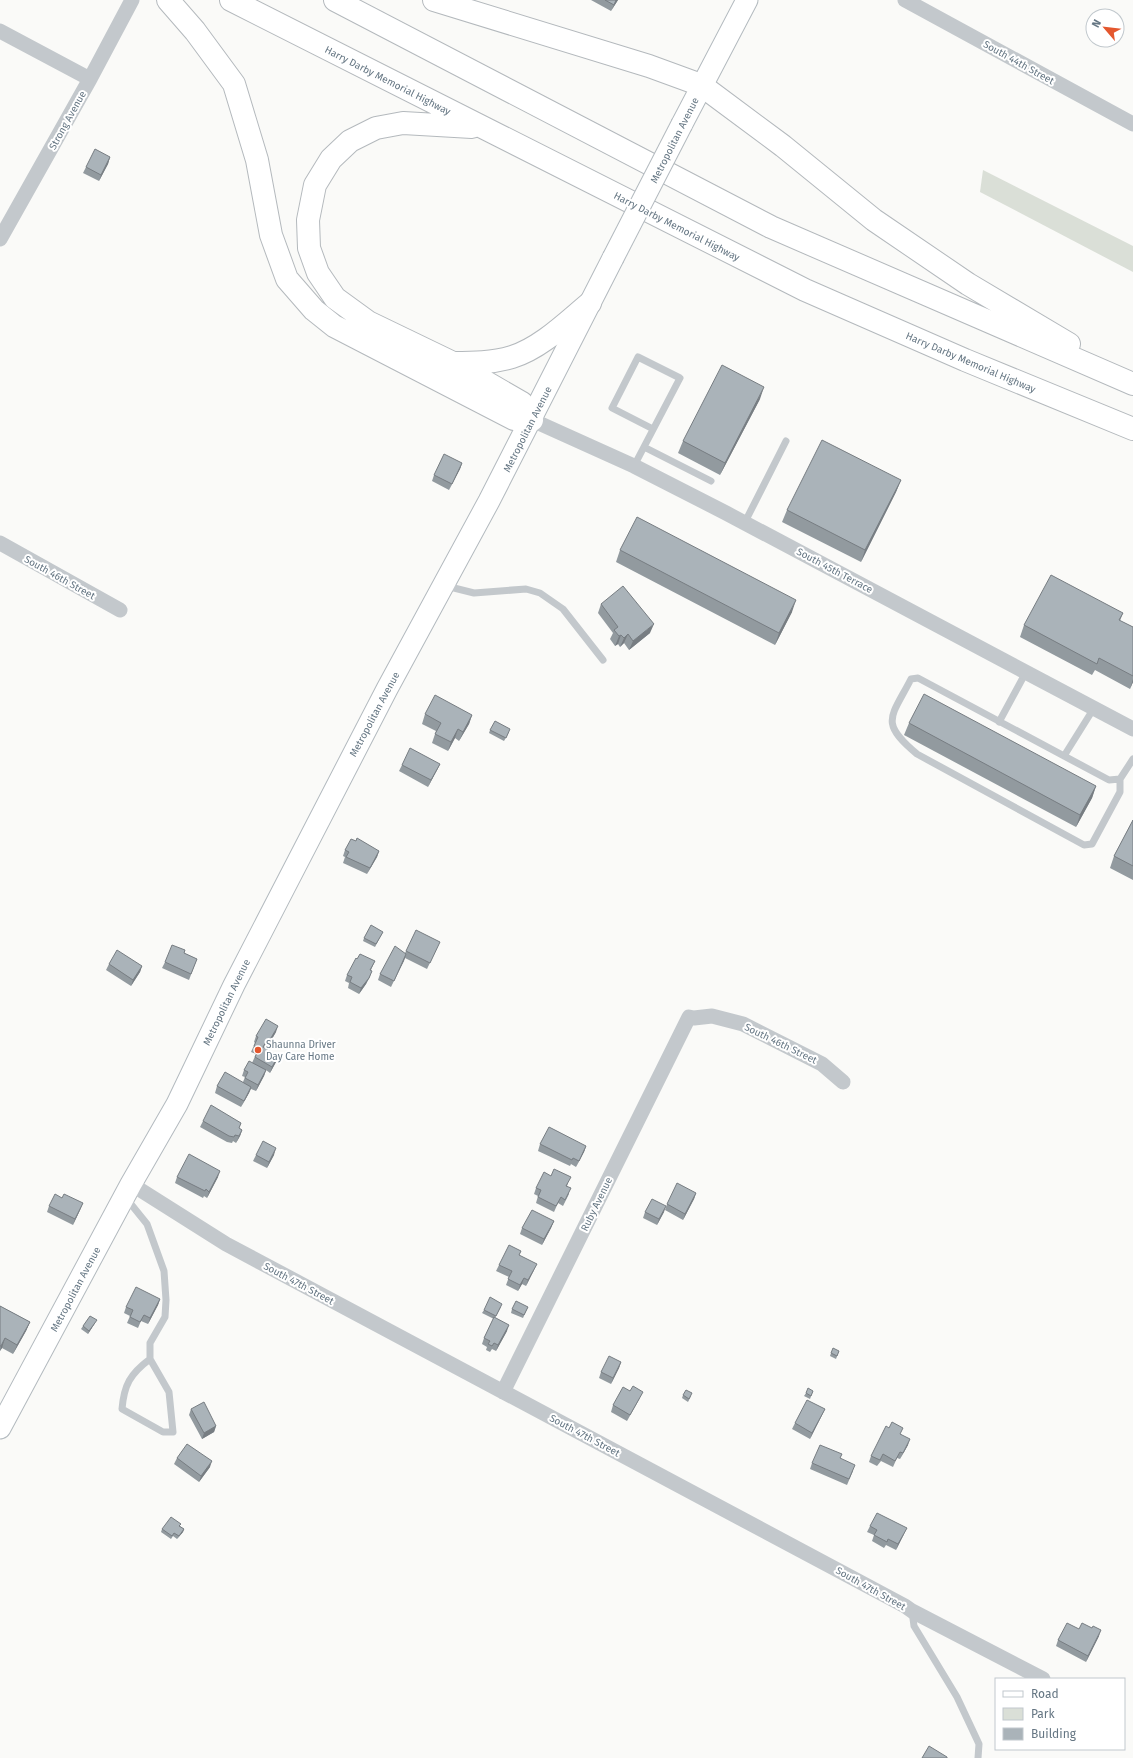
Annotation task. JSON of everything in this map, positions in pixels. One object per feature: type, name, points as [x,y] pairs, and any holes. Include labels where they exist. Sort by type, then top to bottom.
[{"type":"highway","points":[[168,0],[195,31],[234,84],[257,160],[271,235],[287,279],[314,310],[334,326],[514,420],[532,420]]},
{"type":"highway","name":"Harry Darby Memorial Highway","points":[[232,0],[805,290],[965,360],[1133,429]]},
{"type":"highway","points":[[335,0],[771,228],[1133,384]]},
{"type":"highway","points":[[434,0],[649,66],[701,85],[782,146],[874,220],[968,284],[1133,384]]},
{"type":"highway","points":[[483,128],[403,123],[376,128],[350,141],[331,159],[315,185],[308,220],[309,248],[318,274],[335,298],[368,322],[453,363],[522,403],[532,420]]},
{"type":"highway","points":[[453,363],[485,363],[513,357],[540,343],[590,303]]},
{"type":"main road","name":"Metropolitan Avenue","points":[[0,1428],[128,1190],[177,1104],[234,984],[387,689],[532,420],[701,85],[747,0]]},
{"type":"street","name":"Strong Avenue","points":[[1,236],[90,79],[132,0]]},
{"type":"street","name":"South 44th Street","points":[[905,0],[1133,124]]},
{"type":"street","points":[[0,31],[90,79]]},
{"type":"street","name":"South 45th Terrace","points":[[532,420],[634,466],[745,522],[1133,729]]},
{"type":"street","name":"South 46th Street","points":[[0,543],[120,610]]},
{"type":"street","name":"South 46th Street","points":[[689,1017],[694,1018],[712,1016],[743,1024],[822,1064],[843,1082]]},
{"type":"street","name":"Ruby Avenue","points":[[503,1392],[689,1017]]},
{"type":"street","name":"South 47th Street","points":[[128,1190],[226,1244],[912,1611],[1041,1678]]},
{"type":"lane","points":[[634,466],[680,378],[638,357],[612,408],[653,429]]},
{"type":"lane","points":[[745,522],[786,441]]},
{"type":"lane","points":[[644,447],[711,481]]},
{"type":"lane","points":[[444,585],[474,593],[526,589],[540,593],[563,609],[603,660]]},
{"type":"lane","points":[[999,722],[1026,672]]},
{"type":"lane","points":[[1120,780],[1109,780],[918,678],[911,679],[892,717],[892,728],[900,740],[917,754],[1084,845],[1092,844],[1120,792],[1120,780],[1133,758]]},
{"type":"lane","points":[[1064,756],[1094,708]]},
{"type":"lane","points":[[128,1190],[147,1224],[164,1271],[166,1300],[165,1317],[150,1343],[150,1359],[169,1392],[173,1432],[163,1432],[122,1409],[127,1384],[137,1369],[150,1359]]},
{"type":"lane","points":[[912,1611],[914,1626],[957,1698],[978,1744],[978,1758]]},
{"type":"green space","points":[[983,170],[1133,246],[1133,272],[980,192]]},
{"type":"building","points":[[605,0],[616,0],[614,5]]},
{"type":"building","points":[[95,149],[110,157],[101,175],[86,167]]},
{"type":"building","points":[[722,365],[764,387],[725,463],[683,441]]},
{"type":"building","points":[[822,440],[901,480],[865,550],[787,510]]},
{"type":"building","points":[[444,454],[462,463],[452,484],[434,475]]},
{"type":"building","points":[[637,517],[796,600],[779,633],[620,550]]},
{"type":"building","points":[[1051,575],[1123,613],[1119,620],[1133,627],[1133,676],[1099,658],[1097,664],[1024,625]]},
{"type":"building","points":[[623,586],[654,624],[633,641],[628,634],[624,638],[621,635],[619,636],[614,630],[618,627],[601,604]]},
{"type":"building","points":[[924,694],[1096,786],[1080,815],[909,723]]},
{"type":"building","points":[[435,695],[472,715],[463,732],[458,729],[451,742],[435,734],[441,723],[425,714]]},
{"type":"building","points":[[495,721],[510,729],[506,738],[490,730]]},
{"type":"building","points":[[410,748],[440,764],[431,780],[402,765]]},
{"type":"building","points":[[1133,820],[1133,866],[1114,856]]},
{"type":"building","points":[[357,838],[379,851],[370,868],[346,857],[349,852],[345,850],[351,839],[356,841]]},
{"type":"building","points":[[371,925],[383,932],[376,944],[364,938]]},
{"type":"building","points":[[416,930],[440,942],[430,963],[406,951]]},
{"type":"building","points":[[172,945],[185,950],[184,953],[197,959],[191,974],[165,962]]},
{"type":"building","points":[[395,946],[406,954],[394,981],[380,974]]},
{"type":"building","points":[[117,950],[142,966],[133,980],[109,964]]},
{"type":"building","points":[[360,954],[375,961],[370,970],[372,971],[369,978],[361,988],[350,982],[352,977],[347,975],[356,958],[357,959]]},
{"type":"building","name":"Shaunna Driver Day Care Home","points":[[266,1019],[278,1026],[268,1043],[266,1042],[263,1047],[278,1056],[272,1067],[255,1057],[259,1049],[254,1046],[258,1037],[256,1036]]},
{"type":"building","points":[[249,1061],[266,1070],[258,1085],[245,1078],[248,1072],[244,1070]]},
{"type":"building","points":[[225,1072],[251,1087],[244,1101],[217,1086]]},
{"type":"building","points":[[211,1105],[241,1123],[239,1128],[242,1130],[239,1136],[229,1136],[203,1121]]},
{"type":"building","points":[[549,1127],[586,1146],[579,1161],[573,1158],[572,1160],[540,1144]]},
{"type":"building","points":[[263,1141],[276,1148],[269,1162],[256,1155]]},
{"type":"building","points":[[189,1154],[220,1171],[209,1192],[206,1189],[205,1191],[177,1177]]},
{"type":"building","points":[[554,1169],[571,1177],[566,1186],[571,1188],[565,1200],[561,1197],[556,1206],[538,1197],[541,1190],[536,1188],[544,1172],[551,1176]]},
{"type":"building","points":[[677,1183],[696,1193],[685,1214],[667,1204]]},
{"type":"building","points":[[55,1194],[62,1198],[64,1194],[83,1203],[75,1219],[49,1206]]},
{"type":"building","points":[[652,1199],[666,1206],[659,1219],[645,1212]]},
{"type":"building","points":[[532,1210],[554,1221],[544,1239],[522,1228]]},
{"type":"building","points":[[509,1245],[521,1251],[519,1255],[537,1264],[528,1280],[524,1278],[520,1285],[508,1279],[512,1271],[499,1265]]},
{"type":"building","points":[[136,1287],[160,1299],[150,1318],[144,1315],[140,1322],[130,1317],[133,1310],[126,1307]]},
{"type":"building","points":[[490,1297],[502,1304],[496,1316],[484,1310]]},
{"type":"building","points":[[516,1301],[528,1307],[524,1315],[512,1309]]},
{"type":"building","points":[[0,1306],[30,1322],[17,1345],[5,1338],[0,1346]]},
{"type":"building","points":[[90,1316],[97,1320],[89,1331],[83,1326]]},
{"type":"building","points":[[494,1317],[509,1325],[498,1345],[494,1343],[492,1346],[488,1344],[490,1341],[484,1338]]},
{"type":"building","points":[[833,1348],[839,1351],[837,1356],[831,1353]]},
{"type":"building","points":[[609,1356],[621,1362],[613,1378],[601,1372]]},
{"type":"building","points":[[633,1386],[643,1392],[630,1415],[613,1405],[623,1387],[630,1391]]},
{"type":"building","points":[[808,1388],[813,1391],[811,1396],[806,1393]]},
{"type":"building","points":[[686,1390],[692,1393],[689,1399],[683,1395]]},
{"type":"building","points":[[807,1400],[825,1409],[812,1433],[795,1423]]},
{"type":"building","points":[[204,1402],[216,1426],[204,1433],[191,1409]]},
{"type":"building","points":[[892,1422],[903,1428],[900,1434],[910,1439],[903,1453],[900,1452],[895,1461],[883,1454],[880,1460],[871,1456],[886,1426],[889,1428]]},
{"type":"building","points":[[187,1444],[212,1461],[201,1476],[177,1458]]},
{"type":"building","points":[[820,1445],[842,1454],[840,1458],[855,1465],[849,1479],[812,1463]]},
{"type":"building","points":[[877,1513],[907,1528],[898,1544],[888,1539],[887,1542],[874,1535],[877,1530],[870,1526]]},
{"type":"building","points":[[171,1517],[181,1524],[179,1526],[184,1529],[179,1536],[174,1533],[172,1536],[162,1529]]},
{"type":"building","points":[[1067,1623],[1079,1629],[1082,1623],[1092,1628],[1093,1626],[1101,1630],[1088,1656],[1058,1640]]},
{"type":"building","points":[[929,1746],[947,1757],[947,1758],[922,1758]]},
{"type":"place","name":"Shaunna Driver Day Care Home","points":[[258,1050]]}]
